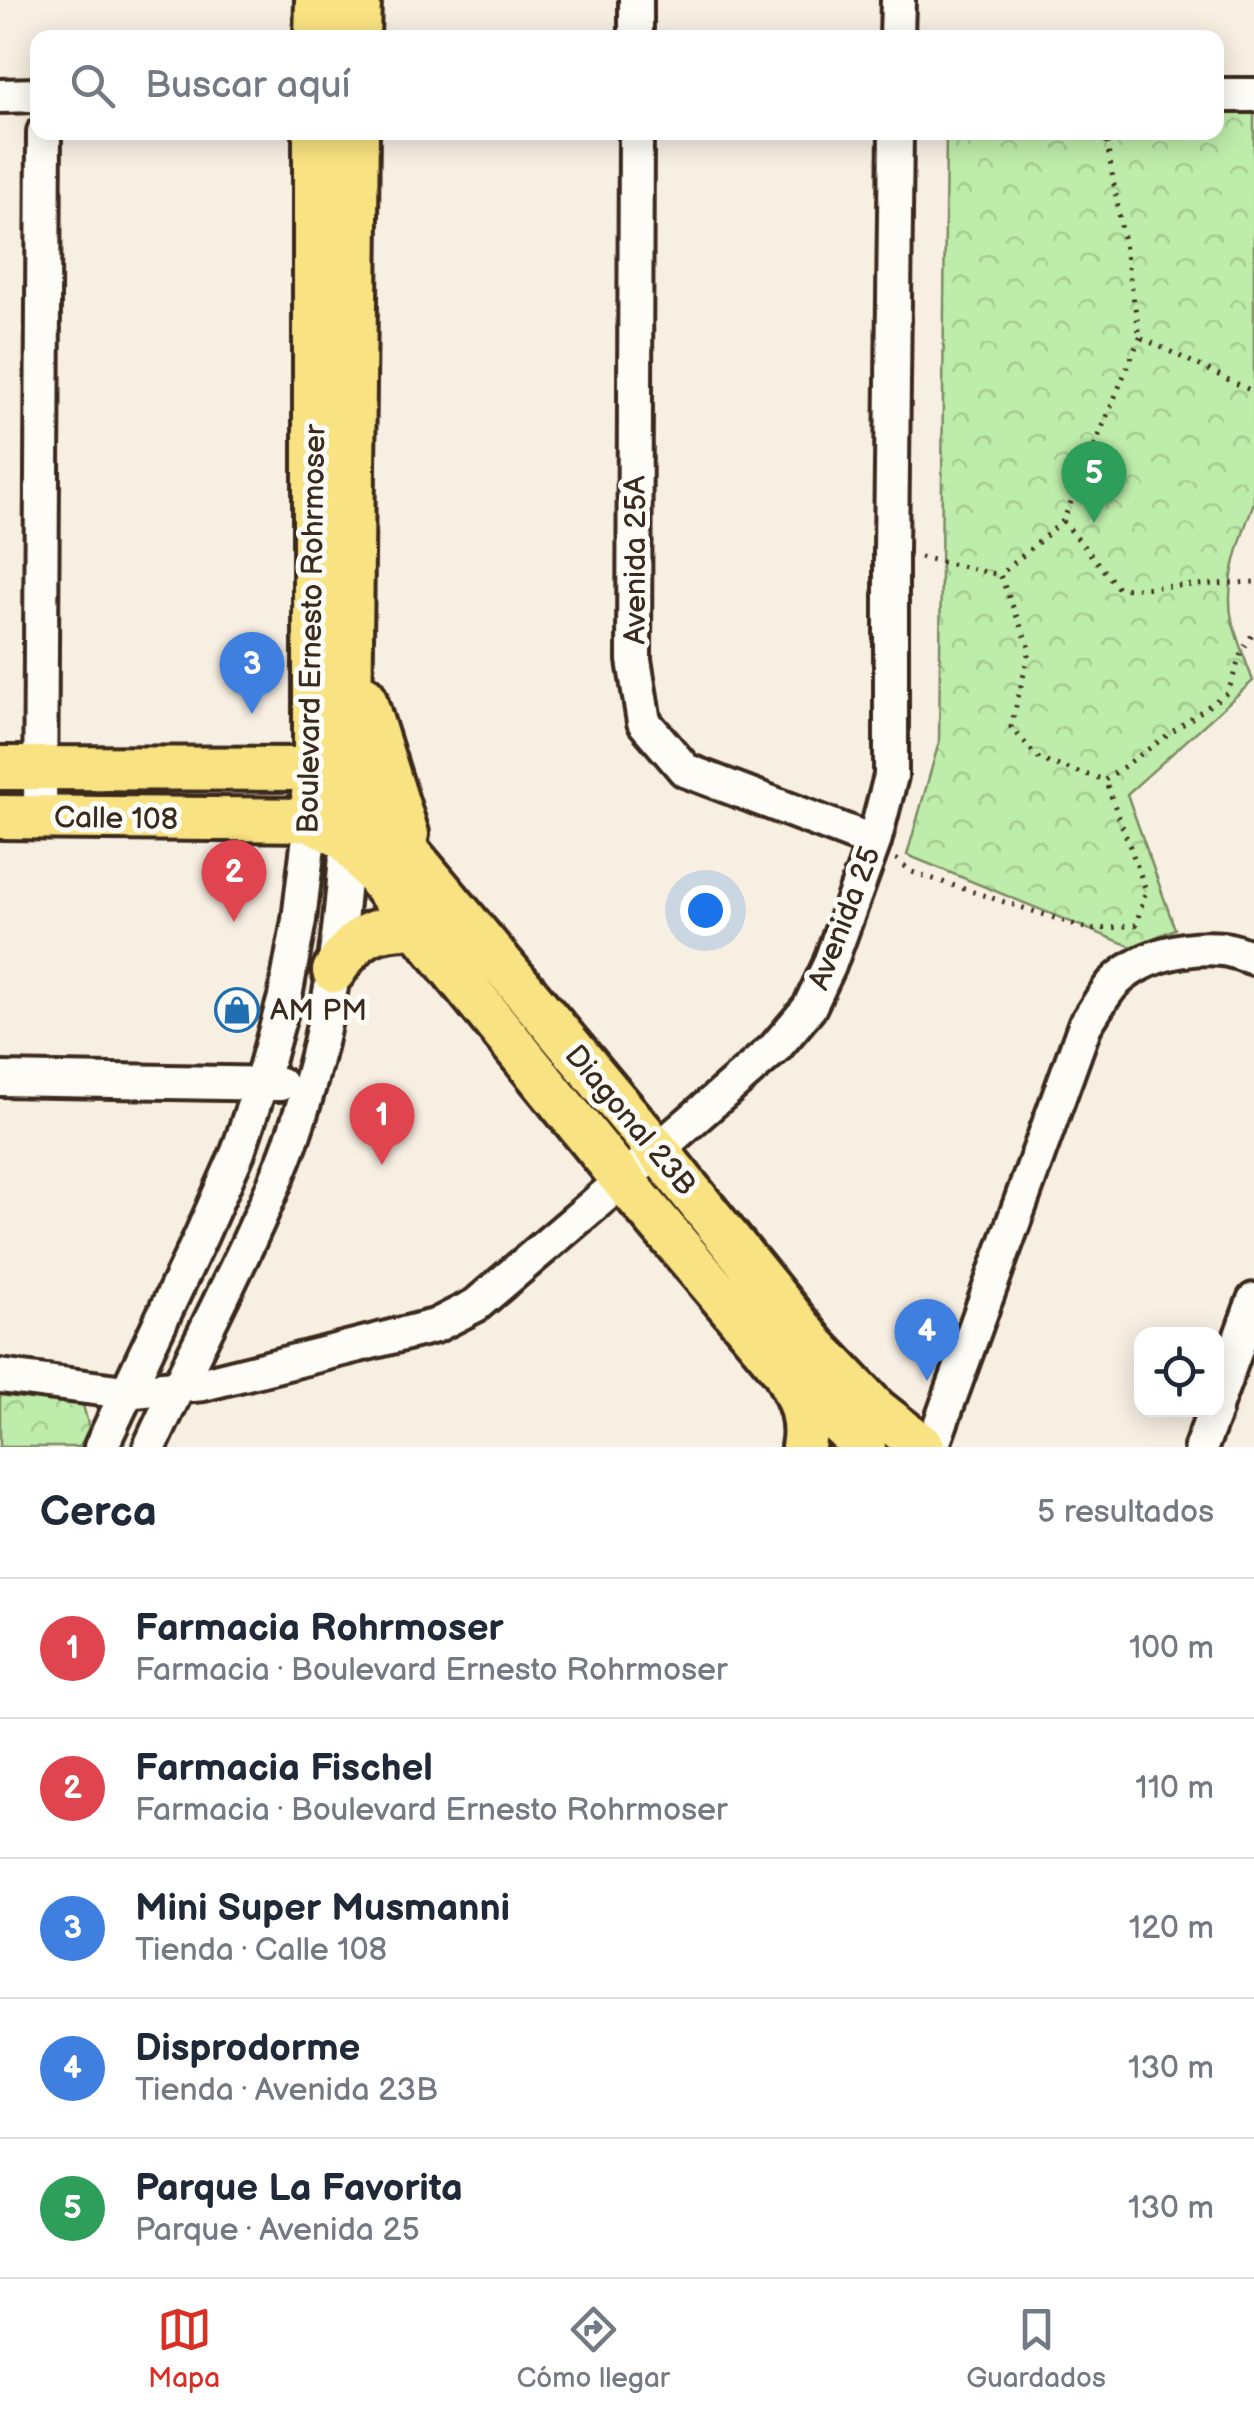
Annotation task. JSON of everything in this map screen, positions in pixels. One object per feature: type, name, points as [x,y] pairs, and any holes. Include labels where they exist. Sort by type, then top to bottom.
[{"type":"main road","points":[[316,0],[316,30]]},
{"type":"main road","points":[[358,0],[358,30]]},
{"type":"main road","name":"Boulevard Ernesto Rohrmoser","points":[[315,140],[332,776],[329,830]]},
{"type":"main road","name":"Boulevard Ernesto Rohrmoser","points":[[332,776],[351,651],[357,140]]},
{"type":"main road","points":[[351,651],[392,793],[418,863]]},
{"type":"main road","name":"Calle 108","points":[[20,768],[332,776]]},
{"type":"main road","name":"Diagonal 23B","points":[[332,776],[418,863],[815,1346],[875,1409],[923,1447]]},
{"type":"main road","name":"Calle 108","points":[[20,818],[329,830]]},
{"type":"main road","name":"Diagonal 23B","points":[[329,830],[418,927],[785,1372],[864,1447]]},
{"type":"main road","points":[[334,970],[348,949],[368,934],[392,926],[418,927]]},
{"type":"main road","points":[[785,1372],[802,1404],[803,1447]]},
{"type":"street","points":[[636,0],[636,30]]},
{"type":"street","points":[[897,30],[898,0]]},
{"type":"street","points":[[0,96],[30,95]]},
{"type":"street","points":[[1224,95],[1254,95]]},
{"type":"street","points":[[20,818],[44,140]]},
{"type":"street","name":"Avenida 25A","points":[[636,140],[634,660],[644,722],[686,770],[874,842]]},
{"type":"street","name":"Avenida 25","points":[[0,1376],[125,1392],[203,1384],[435,1326],[476,1305],[624,1180],[775,1048],[809,1008],[830,966],[874,842],[891,776],[896,140]]},
{"type":"street","name":"Boulevard Ernesto Rohrmoser","points":[[150,1447],[249,1240],[286,1154],[308,1085],[327,1017],[342,926],[329,830]]},
{"type":"street","name":"Boulevard Ernesto Rohrmoser","points":[[100,1447],[238,1152],[285,997],[299,920],[329,830]]},
{"type":"street","points":[[932,1447],[1085,1025],[1112,986],[1132,968],[1152,958],[1188,950],[1225,949],[1254,958]]},
{"type":"street","points":[[0,1079],[308,1085]]},
{"type":"street","points":[[1224,1384],[1254,1300]]},
{"type":"street","points":[[1201,1447],[1212,1417]]},
{"type":"path","points":[[1000,575],[1063,521],[1140,337],[1106,140]]},
{"type":"path","points":[[1140,337],[1254,392]]},
{"type":"path","points":[[1063,521],[1119,589],[1254,582]]},
{"type":"path","points":[[891,550],[1000,575]]},
{"type":"path","points":[[1000,575],[1030,650],[1011,728],[1040,760],[1105,780]]},
{"type":"path","points":[[1105,780],[1228,692],[1242,650],[1254,632]]},
{"type":"path","points":[[874,842],[912,872],[1091,930],[1136,924],[1146,890],[1105,780]]},
{"type":"green space","points":[[1224,106],[1254,106],[1254,502],[1235,560],[1230,590],[1234,628],[1253,681],[1127,794],[1175,929],[1132,947],[907,855],[939,742],[946,140],[1224,140]]},
{"type":"green space","points":[[0,1391],[82,1402],[89,1427],[80,1447],[0,1447]]},
{"type":"place","name":"Parque La Favorita","points":[[1094,523]]},
{"type":"place","name":"Mini Super Musmanni","points":[[252,714]]},
{"type":"place","name":"Farmacia Fischel","points":[[234,922]]},
{"type":"place","name":"AM PM","points":[[237,1010]]},
{"type":"place","name":"Farmacia Rohrmoser","points":[[382,1165]]},
{"type":"place","name":"Disprodorme","points":[[927,1381]]}]
